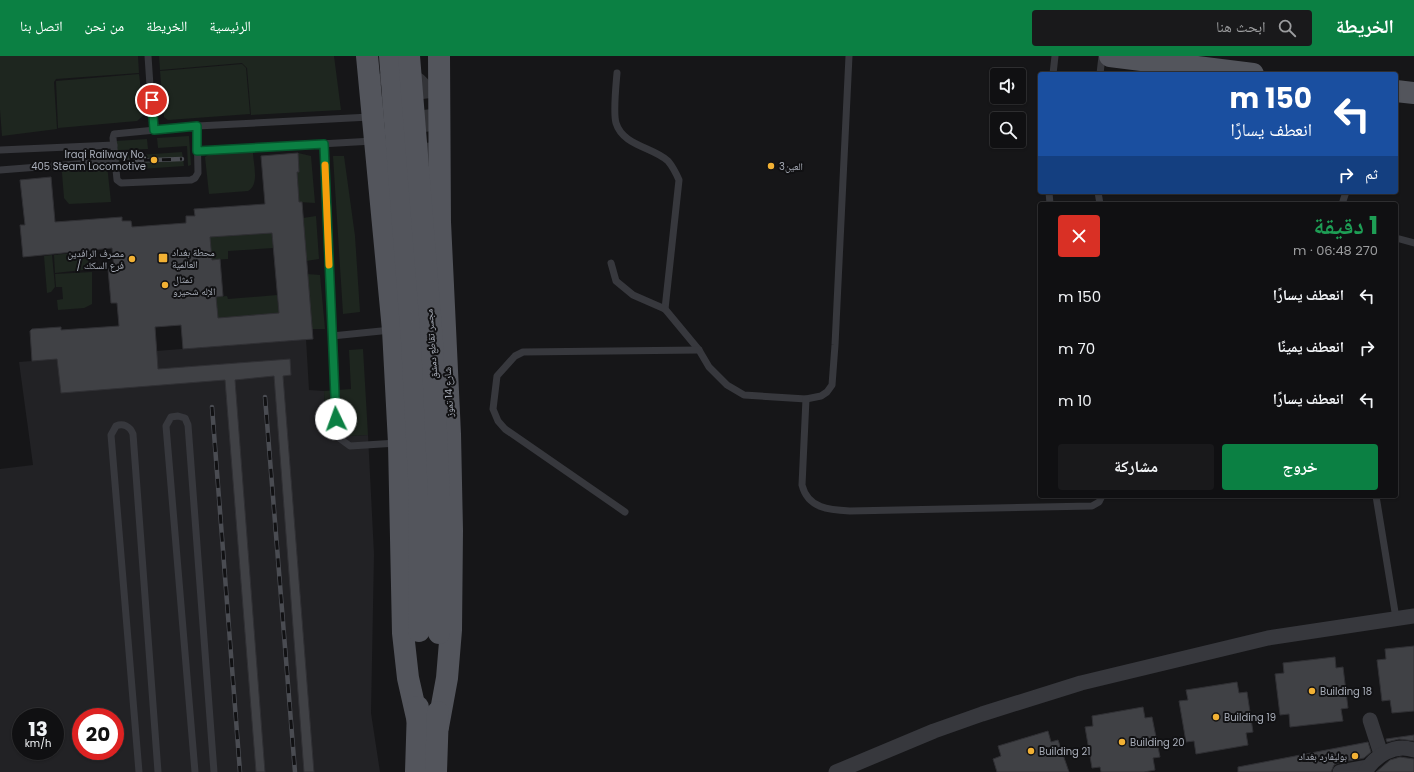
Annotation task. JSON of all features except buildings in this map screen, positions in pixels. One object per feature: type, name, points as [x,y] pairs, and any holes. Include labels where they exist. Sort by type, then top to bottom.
[{"type":"main road","name":"شارع 14 تموز","points":[[367,56],[392,330],[399,443],[403,633],[408,678],[428,725]]},
{"type":"main road","name":"مجسر تقاطع دمشق","points":[[390,56],[413,357],[429,632]]},
{"type":"main road","name":"مجسر تقاطع دمشق","points":[[409,56],[432,341],[438,458],[439,497],[429,632]]},
{"type":"main road","name":"شارع 14 تموز","points":[[416,772],[428,725],[447,678],[451,630],[452,538],[450,434],[440,222],[439,56]]},
{"type":"main road","points":[[1110,56],[1237,72]]},
{"type":"main road","name":"شارع 14 تموز","points":[[429,632],[428,725],[436,772]]},
{"type":"street","points":[[836,772],[934,731],[982,714],[1081,683],[1268,638],[1414,616]]},
{"type":"street","points":[[1370,720],[1381,754]]},
{"type":"street","points":[[1340,772],[1366,770],[1381,754],[1395,749],[1414,750]]},
{"type":"lane","points":[[148,56],[154,130]]},
{"type":"lane","points":[[611,263],[616,281],[633,295],[665,309],[699,350],[709,367],[727,385],[744,395],[806,399],[822,396],[827,392],[832,385],[848,56]]},
{"type":"lane","points":[[1053,72],[1055,56]]},
{"type":"lane","points":[[1100,72],[1102,56]]},
{"type":"lane","points":[[617,73],[616,123],[623,134],[640,147],[668,161],[676,171],[679,180],[665,309]]},
{"type":"lane","points":[[197,126],[198,173],[195,178],[191,180],[120,183],[116,179],[113,137],[116,133],[197,126],[372,117]]},
{"type":"lane","points":[[197,151],[375,140]]},
{"type":"lane","points":[[324,144],[332,336],[339,438],[350,446],[399,443]]},
{"type":"lane","points":[[0,150],[114,145]]},
{"type":"lane","points":[[0,170],[115,162]]},
{"type":"lane","points":[[1398,239],[1414,243]]},
{"type":"lane","points":[[332,336],[392,330]]},
{"type":"lane","points":[[625,512],[505,429],[498,421],[493,409],[497,376],[515,356],[523,352],[699,350]]},
{"type":"lane","points":[[806,399],[802,485],[807,497],[816,505],[821,507],[850,511],[1092,506],[1099,502],[1101,498]]},
{"type":"lane","points":[[195,772],[166,426],[168,420],[178,416],[185,418],[188,425],[214,772]]},
{"type":"lane","points":[[139,772],[111,435],[116,426],[122,424],[129,427],[133,434],[158,772]]},
{"type":"lane","points":[[1376,498],[1396,618]]},
{"type":"shaded area","points":[[0,56],[138,56],[139,73],[56,79],[54,82],[57,129],[2,136],[0,110]]},
{"type":"shaded area","points":[[159,56],[334,56],[341,110],[251,115],[247,68],[242,63],[160,70]]},
{"type":"shaded area","points":[[242,64],[246,68],[250,114],[168,120],[164,117],[160,71]]},
{"type":"shaded area","points":[[139,74],[144,115],[137,121],[58,128],[56,81]]},
{"type":"shaded area","points":[[189,136],[191,165],[188,166],[187,146],[158,148],[157,138]]},
{"type":"shaded area","points":[[147,139],[148,149],[119,150],[120,170],[118,170],[116,141]]},
{"type":"shaded area","points":[[182,152],[184,166],[126,170],[125,156]]},
{"type":"shaded area","points":[[253,152],[255,179],[252,188],[248,191],[209,194],[205,157],[210,154]]},
{"type":"shaded area","points":[[298,153],[311,156],[315,203],[299,202],[297,172],[299,172]]},
{"type":"shaded area","points":[[333,156],[344,156],[355,236],[360,312],[343,314]]},
{"type":"shaded area","points":[[107,165],[111,202],[69,204],[64,198],[62,173],[60,168]]},
{"type":"shaded area","points":[[316,216],[319,259],[306,261],[303,218]]},
{"type":"shaded area","points":[[272,233],[273,248],[228,251],[228,259],[212,260],[210,237]]},
{"type":"shaded area","points":[[90,251],[92,269],[55,273],[54,255]]},
{"type":"shaded area","points":[[52,255],[55,287],[51,292],[47,293],[44,256]]},
{"type":"shaded area","points":[[92,272],[92,304],[84,308],[58,310],[57,300],[63,299],[62,287],[56,287],[55,274]]},
{"type":"shaded area","points":[[307,274],[320,275],[325,329],[312,329]]},
{"type":"shaded area","points":[[277,295],[279,313],[218,318],[216,297],[227,296],[228,299]]},
{"type":"shaded area","points":[[306,339],[309,390],[324,391],[326,437],[368,435],[374,554],[371,713],[380,772],[0,772],[0,469],[33,465],[19,362]]},
{"type":"shaded area","points":[[363,349],[368,435],[326,437],[324,391],[351,389],[349,350]]},
{"type":"tunnel","points":[[378,118],[378,96],[384,84],[396,78],[409,79],[415,82],[423,93],[432,169]]},
{"type":"railway","points":[[126,161],[182,159]]},
{"type":"railway","points":[[265,397],[295,772]]},
{"type":"railway","points":[[212,407],[240,772]]},
{"type":"slow traffic","points":[[325,165],[329,265]]},
{"type":"place","name":"Iraqi Railway No. 405 Steam Locomotive","points":[[154,160]]},
{"type":"place","name":"العين3","points":[[771,166]]},
{"type":"place","name":"محطة بغداد العالمية","points":[[163,258]]},
{"type":"place","name":"مصرف الرافدين / فرع السكك","points":[[132,259]]},
{"type":"place","name":"تمثال الإله شحيرو","points":[[165,285]]},
{"type":"place","name":"Building 18","points":[[1312,691]]},
{"type":"place","name":"Building 19","points":[[1216,717]]},
{"type":"place","name":"Building 20","points":[[1122,742]]},
{"type":"place","name":"Building 21","points":[[1031,751]]},
{"type":"place","name":"بوليفارد بغداد","points":[[1355,756]]},
{"type":"route","points":[[152,100],[154,130],[197,126],[197,151],[324,144],[336,419]]}]
